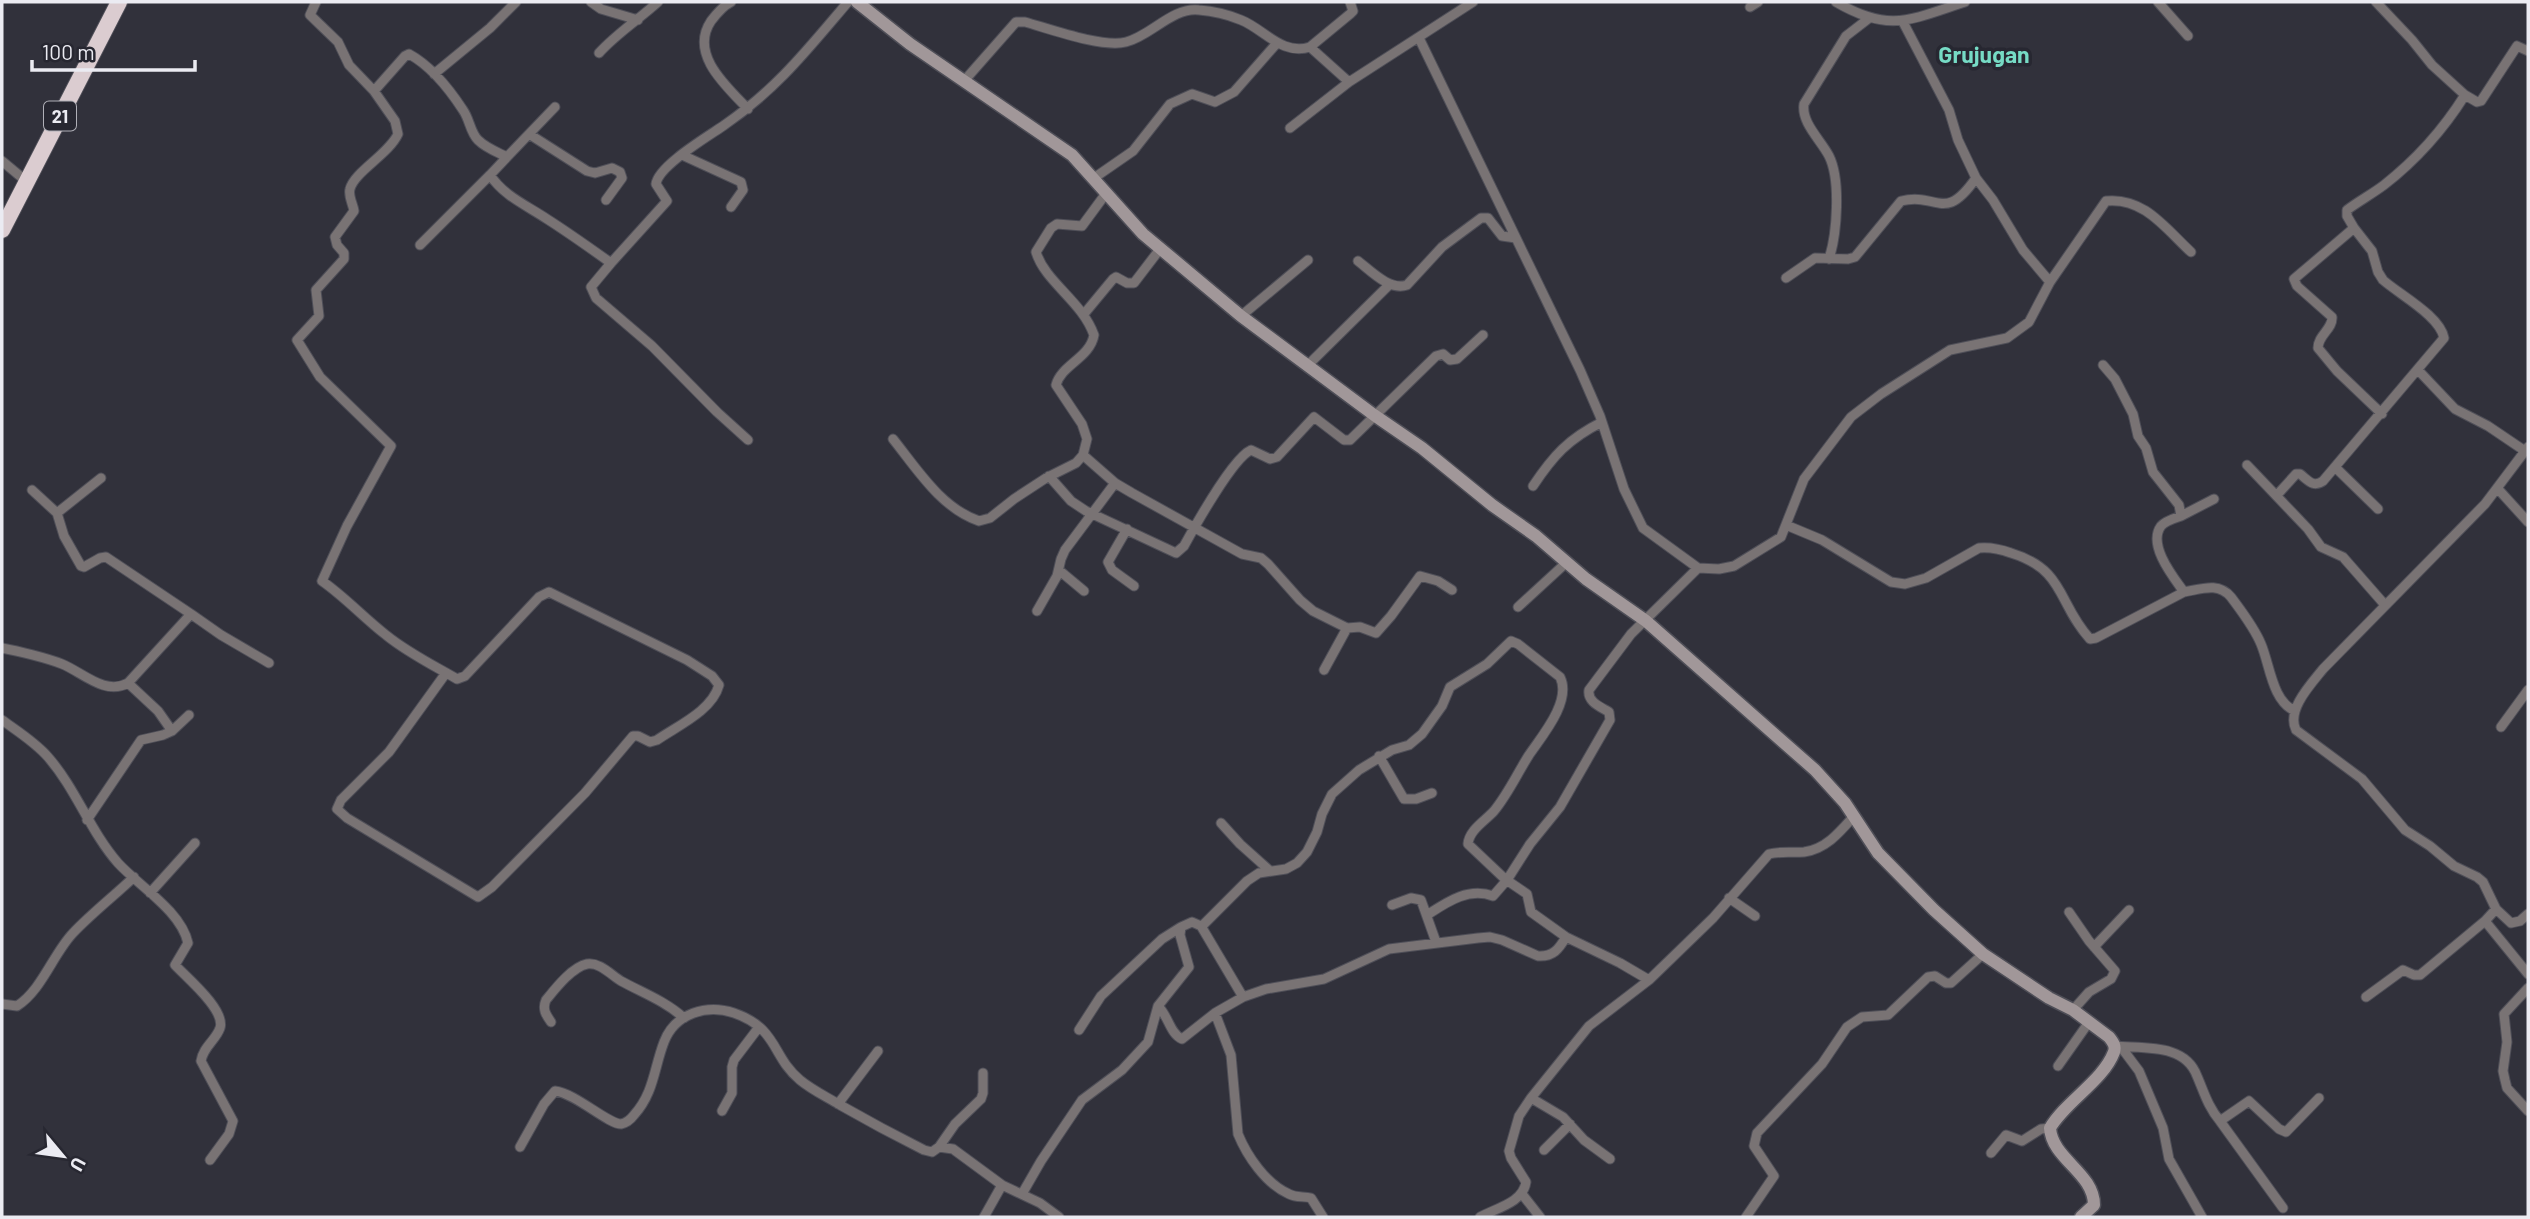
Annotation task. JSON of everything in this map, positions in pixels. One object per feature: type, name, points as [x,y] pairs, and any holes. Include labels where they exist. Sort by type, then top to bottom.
[{"type":"highway","name":"21","points":[[2,230],[119,2]]},
{"type":"street","points":[[316,2],[310,15],[338,42],[349,65],[374,91],[395,121],[398,134],[391,146],[352,184],[349,194],[354,211],[335,237],[337,245],[344,253],[344,259],[316,290],[319,316],[297,340],[320,377],[391,446],[322,579],[391,639],[457,679],[465,676],[539,597],[548,592],[687,660],[712,676],[719,685],[699,712],[654,742],[633,736],[585,793],[478,897],[347,818],[337,809],[341,800],[389,752],[446,673]]},
{"type":"street","points":[[434,74],[490,28],[516,2]]},
{"type":"street","points":[[591,2],[601,9],[638,20]]},
{"type":"street","points":[[598,53],[614,36],[623,33],[658,2]]},
{"type":"street","points":[[731,2],[720,9],[707,28],[703,46],[711,66],[748,109]]},
{"type":"street","points":[[748,440],[709,405],[652,346],[596,298],[591,287],[665,204],[667,198],[656,181],[660,174],[682,155],[748,109],[787,74],[848,2]]},
{"type":"street","points":[[857,2],[894,32],[1072,155],[1160,249],[1241,316],[1422,448],[1492,505],[1536,536],[1586,579],[1646,621],[1815,771],[1854,816],[1878,853],[1934,911],[1983,954],[2049,998],[2073,1010],[2109,1037],[2139,1071],[2164,1128],[2169,1159],[2202,1217]]},
{"type":"street","points":[[964,81],[1016,22],[1082,38],[1126,42],[1177,15],[1188,6],[1243,21],[1278,43],[1295,48],[1310,47],[1350,14],[1353,11],[1350,2]]},
{"type":"street","points":[[1290,128],[1349,82],[1473,2]]},
{"type":"street","points":[[1836,2],[1868,19],[1903,22],[1965,2]]},
{"type":"street","points":[[2158,2],[2188,36]]},
{"type":"street","points":[[2376,2],[2432,65],[2465,95],[2477,102],[2481,101],[2517,46],[2528,51]]},
{"type":"street","points":[[1829,259],[1835,232],[1835,176],[1829,155],[1802,112],[1808,94],[1846,36],[1868,19]]},
{"type":"street","points":[[1903,22],[1949,110],[1958,140],[1976,178],[1993,200],[2023,250],[2050,282]]},
{"type":"street","points":[[1419,38],[1580,370],[1602,422],[1624,489],[1643,528],[1698,568],[1719,569],[1734,566],[1777,540],[1804,479],[1851,417],[1881,394],[1950,350],[1985,344],[2017,332],[2029,322],[2050,282],[2106,201],[2138,205],[2191,252]]},
{"type":"street","points":[[1094,178],[1133,151],[1170,104],[1188,95],[1215,102],[1227,97],[1278,43]]},
{"type":"street","points":[[1310,47],[1349,82]]},
{"type":"street","points":[[374,91],[409,54],[434,74],[464,112],[471,130],[480,142],[507,157]]},
{"type":"street","points":[[2277,495],[2296,474],[2300,474],[2312,484],[2319,484],[2336,468],[2442,343],[2444,335],[2432,319],[2383,280],[2372,251],[2354,228],[2347,216],[2347,210],[2383,186],[2421,152],[2452,116],[2465,95]]},
{"type":"street","points":[[420,245],[555,107]]},
{"type":"street","points":[[529,134],[587,171],[595,173],[608,167],[620,172],[620,182],[606,200]]},
{"type":"street","points":[[682,155],[741,182],[743,190],[731,207]]},
{"type":"street","points":[[2,161],[26,181]]},
{"type":"street","points":[[490,175],[508,195],[611,263]]},
{"type":"street","points":[[1786,278],[1815,258],[1855,257],[1901,201],[1946,204],[1965,194],[1976,178]]},
{"type":"street","points":[[893,439],[931,488],[962,512],[979,521],[990,518],[1049,476],[1076,463],[1083,455],[1087,439],[1082,424],[1056,385],[1059,378],[1084,355],[1093,341],[1092,329],[1084,314],[1048,273],[1036,251],[1051,228],[1057,224],[1082,226],[1107,192]]},
{"type":"street","points":[[1358,261],[1396,287],[1407,285],[1442,247],[1480,218],[1488,218],[1502,236],[1516,238]]},
{"type":"street","points":[[2354,228],[2294,279],[2297,286],[2332,317],[2332,322],[2318,341],[2318,348],[2382,414]]},
{"type":"street","points":[[1084,314],[1116,277],[1134,283],[1160,249]]},
{"type":"street","points":[[1241,316],[1308,260]]},
{"type":"street","points":[[1307,366],[1390,284]]},
{"type":"street","points":[[1049,476],[1071,501],[1092,514],[1176,553],[1184,546],[1228,473],[1245,452],[1251,450],[1270,459],[1277,457],[1314,417],[1347,441],[1436,356],[1443,354],[1450,360],[1457,359],[1483,335]]},
{"type":"street","points":[[2103,365],[2115,379],[2131,409],[2138,436],[2146,448],[2153,472],[2179,505],[2181,516]]},
{"type":"street","points":[[2418,370],[2455,409],[2527,449],[2498,489],[2323,669],[2295,711],[2294,724],[2296,730],[2362,779],[2405,830],[2454,866],[2483,882],[2496,909],[2511,923],[2520,921],[2528,914]]},
{"type":"street","points":[[1533,486],[1558,452],[1582,432],[1602,422]]},
{"type":"street","points":[[1083,455],[1115,482],[1250,557],[1261,558],[1313,611],[1347,628],[1360,627],[1376,633],[1420,576],[1438,581],[1452,590]]},
{"type":"street","points":[[2247,465],[2277,495],[2321,547],[2343,557],[2385,605]]},
{"type":"street","points":[[2336,468],[2378,509]]},
{"type":"street","points":[[57,513],[101,478]]},
{"type":"street","points":[[1037,611],[1060,571],[1065,550],[1115,482]]},
{"type":"street","points":[[32,489],[57,513],[64,536],[81,566],[106,557],[269,663]]},
{"type":"street","points":[[2498,489],[2528,522]]},
{"type":"street","points":[[2184,592],[2162,559],[2159,548],[2161,526],[2214,499]]},
{"type":"street","points":[[1787,521],[1891,582],[1905,584],[1926,579],[1979,548],[1989,547],[2024,557],[2046,570],[2087,637],[2093,639],[2184,592],[2208,587],[2221,589],[2227,592],[2261,642],[2284,704],[2295,711]]},
{"type":"street","points":[[1127,529],[1108,562],[1112,570],[1134,586]]},
{"type":"street","points":[[1518,607],[1567,562]]},
{"type":"street","points":[[1427,915],[1457,897],[1479,892],[1493,896],[1507,880],[1535,836],[1560,807],[1610,720],[1609,712],[1590,700],[1589,690],[1632,634],[1698,568]]},
{"type":"street","points":[[1060,571],[1084,591]]},
{"type":"street","points":[[2,648],[61,664],[106,686],[120,687],[128,683],[191,614]]},
{"type":"street","points":[[1324,670],[1347,628]]},
{"type":"street","points":[[1200,926],[1259,873],[1286,869],[1297,863],[1307,852],[1317,832],[1321,814],[1332,794],[1348,778],[1379,757],[1409,745],[1422,734],[1442,706],[1450,687],[1487,664],[1508,642],[1518,644],[1560,677],[1563,687],[1555,716],[1495,809],[1469,837],[1468,844],[1507,880],[1527,894],[1531,912],[1566,937],[1648,980]]},
{"type":"street","points":[[128,683],[158,711],[172,731]]},
{"type":"street","points":[[2501,727],[2528,690]]},
{"type":"street","points":[[87,820],[141,740],[172,731],[188,715]]},
{"type":"street","points":[[2,720],[46,755],[67,783],[87,820],[119,864],[181,926],[187,938],[188,943],[175,965],[207,998],[220,1018],[220,1029],[205,1049],[201,1061],[231,1116],[233,1125],[210,1160]]},
{"type":"street","points":[[1379,757],[1404,799],[1416,799],[1432,793]]},
{"type":"street","points":[[1480,1217],[1512,1202],[1522,1194],[1526,1182],[1509,1151],[1519,1116],[1589,1026],[1648,980],[1713,918],[1769,854],[1806,852],[1819,848],[1835,837],[1854,816]]},
{"type":"street","points":[[1222,823],[1240,844],[1269,870]]},
{"type":"street","points":[[150,893],[195,843]]},
{"type":"street","points":[[2,1004],[17,1006],[22,1003],[74,932],[134,877]]},
{"type":"street","points":[[1392,905],[1418,898],[1436,942]]},
{"type":"street","points":[[1729,898],[1755,916]]},
{"type":"street","points":[[2366,997],[2403,970],[2420,975],[2496,909]]},
{"type":"street","points":[[2094,947],[2129,910]]},
{"type":"street","points":[[2068,912],[2113,967],[2115,975],[2089,992],[2073,1010]]},
{"type":"street","points":[[2485,920],[2528,974]]},
{"type":"street","points":[[1079,1030],[1094,1004],[1108,989],[1162,939],[1192,922],[1200,926],[1243,997]]},
{"type":"street","points":[[1023,1194],[1041,1161],[1082,1100],[1122,1070],[1148,1042],[1158,1006],[1189,967],[1180,934],[1181,927]]},
{"type":"street","points":[[1158,1006],[1179,1039],[1182,1039],[1215,1013],[1243,997],[1266,989],[1324,979],[1389,949],[1490,937],[1538,956],[1546,956],[1556,951],[1566,937]]},
{"type":"street","points":[[1746,1217],[1774,1176],[1754,1146],[1756,1133],[1822,1063],[1847,1027],[1862,1017],[1888,1015],[1928,977],[1935,976],[1951,983],[1983,954]]},
{"type":"street","points":[[551,1022],[543,1006],[546,1000],[585,964],[602,968],[669,1005],[684,1018]]},
{"type":"street","points":[[2528,988],[2504,1014],[2507,1042],[2503,1071],[2507,1088],[2528,1111]]},
{"type":"street","points":[[520,1147],[544,1104],[555,1091],[576,1098],[616,1123],[625,1123],[640,1108],[653,1083],[664,1041],[670,1031],[684,1018],[708,1009],[726,1011],[746,1018],[772,1039],[790,1070],[799,1079],[838,1104],[932,1152],[939,1147],[955,1124],[981,1099],[983,1073]]},
{"type":"street","points":[[1215,1013],[1231,1055],[1238,1133],[1242,1146],[1275,1185],[1287,1194],[1311,1198],[1323,1217]]},
{"type":"street","points":[[2058,1066],[2089,1022]]},
{"type":"street","points":[[722,1111],[732,1093],[734,1060],[759,1027]]},
{"type":"street","points":[[2118,1047],[2180,1054],[2188,1060],[2206,1100],[2283,1208]]},
{"type":"street","points":[[1991,1153],[2006,1135],[2022,1141],[2041,1129],[2050,1128],[2063,1110],[2098,1076],[2118,1047]]},
{"type":"street","points":[[838,1104],[878,1051]]},
{"type":"street","points":[[1531,1098],[1563,1117],[1584,1140],[1610,1159]]},
{"type":"street","points":[[2220,1121],[2249,1101],[2279,1129],[2286,1132],[2319,1098]]},
{"type":"street","points":[[1544,1150],[1570,1124]]},
{"type":"street","points":[[2050,1128],[2054,1144],[2093,1194],[2094,1205],[2081,1217]]},
{"type":"street","points":[[939,1147],[953,1149],[1002,1185],[1023,1194],[1059,1217]]},
{"type":"street","points":[[984,1217],[1002,1185]]},
{"type":"street","points":[[1522,1194],[1540,1217]]},
{"type":"district","name":"Grujugan","points":[[1984,54]]}]
